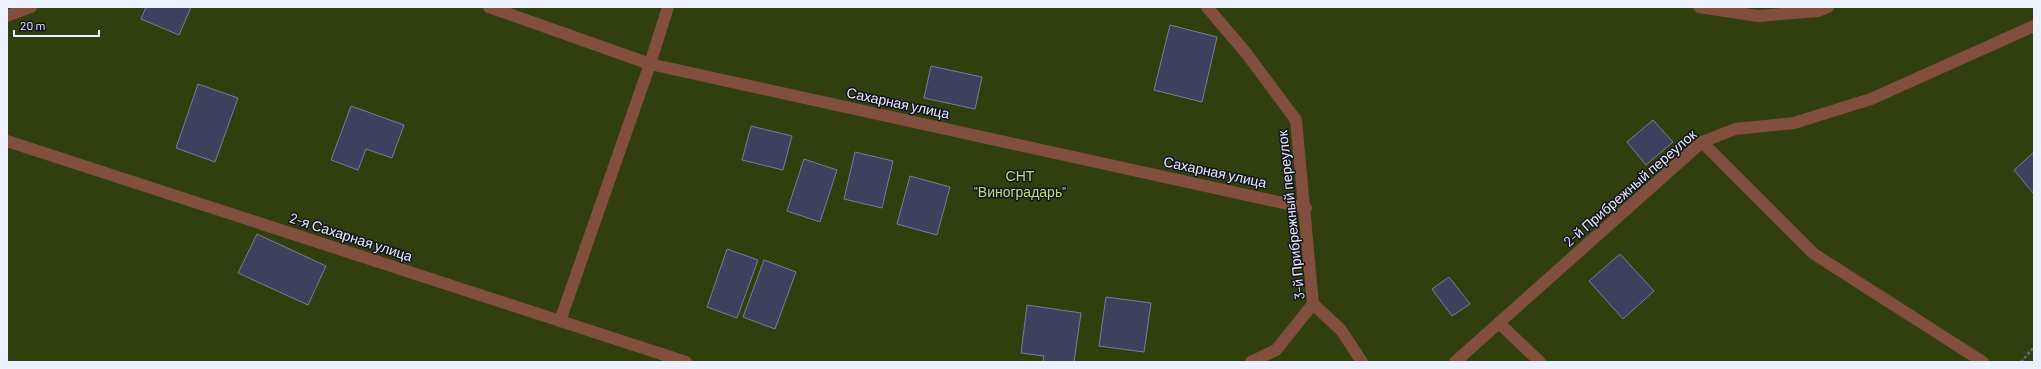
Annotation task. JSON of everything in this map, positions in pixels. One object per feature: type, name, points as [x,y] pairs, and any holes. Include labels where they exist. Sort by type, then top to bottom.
[{"type":"street","points":[[7,16],[31,7]]},
{"type":"street","name":"Сахарная улица","points":[[490,7],[650,64],[1306,208]]},
{"type":"street","points":[[560,321],[650,64],[668,7]]},
{"type":"street","name":"3-й Прибрежный переулок","points":[[1208,7],[1246,53],[1296,120],[1306,208],[1313,304],[1341,330],[1362,362]]},
{"type":"street","points":[[1700,7],[1758,16],[1818,10],[1828,7]]},
{"type":"street","name":"2-й Прибрежный переулок","points":[[1455,362],[1702,142],[1734,129],[1794,123],[1870,99],[2034,26]]},
{"type":"street","name":"2-я Сахарная улица","points":[[7,141],[686,362]]},
{"type":"street","points":[[1702,142],[1814,254],[1983,362]]},
{"type":"street","points":[[1250,362],[1276,350],[1313,304]]},
{"type":"street","points":[[1499,323],[1540,362]]},
{"type":"path","points":[[2022,362],[2034,347]]},
{"type":"green space","name":"СНТ \"Виноградарь\"","points":[[7,7],[2034,7],[2034,362],[7,362]]},
{"type":"building","points":[[146,7],[191,7],[179,35],[141,19]]},
{"type":"building","points":[[1170,25],[1217,37],[1202,102],[1154,90]]},
{"type":"building","points":[[931,66],[982,77],[975,109],[924,98]]},
{"type":"building","points":[[198,84],[238,98],[215,162],[176,148]]},
{"type":"building","points":[[351,106],[404,125],[392,158],[366,149],[358,170],[331,160]]},
{"type":"building","points":[[1653,120],[1673,142],[1646,165],[1627,142]]},
{"type":"building","points":[[751,126],[792,136],[783,170],[742,160]]},
{"type":"building","points":[[855,152],[893,161],[882,208],[844,199]]},
{"type":"building","points":[[2034,152],[2034,194],[2014,170]]},
{"type":"building","points":[[804,159],[837,170],[820,222],[787,211]]},
{"type":"building","points":[[910,176],[950,187],[937,235],[897,224]]},
{"type":"building","points":[[257,234],[326,266],[308,305],[238,273]]},
{"type":"building","points":[[727,249],[758,260],[737,318],[707,307]]},
{"type":"building","points":[[1620,254],[1654,291],[1623,319],[1589,281]]},
{"type":"building","points":[[764,260],[796,272],[775,329],[743,317]]},
{"type":"building","points":[[1449,277],[1470,304],[1452,316],[1432,289]]},
{"type":"building","points":[[1106,297],[1151,303],[1144,352],[1099,346]]},
{"type":"building","points":[[1027,305],[1081,313],[1074,362],[1043,362],[1044,356],[1021,353]]}]
